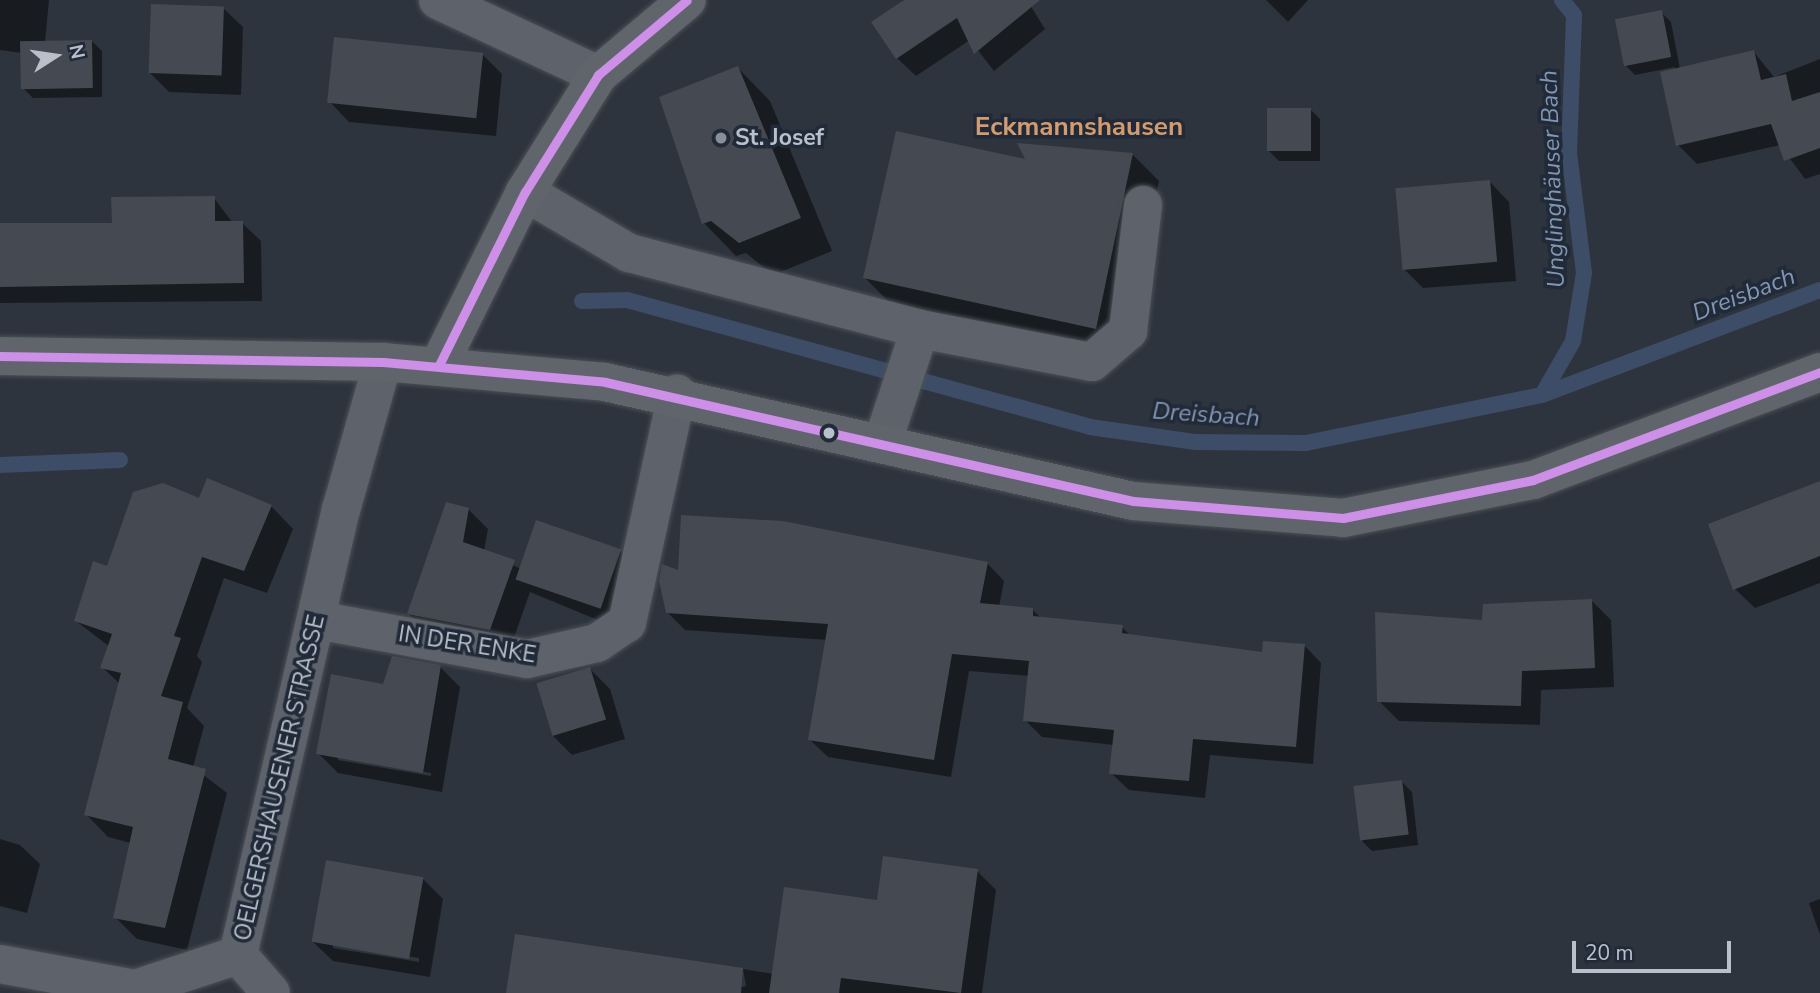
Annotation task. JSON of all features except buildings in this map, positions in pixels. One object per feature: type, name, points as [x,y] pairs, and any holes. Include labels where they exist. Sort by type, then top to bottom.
[{"type":"main road","points":[[439,365],[525,192],[598,75],[687,0]]},
{"type":"main road","points":[[0,356],[439,365],[677,393],[1133,501],[1343,518],[1533,480],[1820,372]]},
{"type":"street","points":[[438,0],[598,75]]},
{"type":"street","points":[[525,192],[629,253],[917,337],[1092,362],[1128,331],[1143,205]]},
{"type":"street","points":[[883,441],[917,337]]},
{"type":"street","name":"OELGERSHAUSENER STRASSE","points":[[0,964],[129,991],[238,955],[317,620],[383,362]]},
{"type":"street","name":"IN DER ENKE","points":[[317,620],[527,659],[597,643],[627,623],[677,393]]},
{"type":"street","points":[[238,955],[271,993]]},
{"type":"waterway","name":"Unglinghäuser Bach","points":[[1542,395],[1573,341],[1584,273],[1569,153],[1574,15],[1562,0]]},
{"type":"waterway","name":"Dreisbach","points":[[582,301],[627,300],[1090,427],[1196,442],[1306,443],[1542,395],[1820,290]]},
{"type":"waterway","name":"Dreisbach","points":[[0,465],[120,460]]},
{"type":"transit line","points":[[439,365],[525,192],[598,75],[687,0]]},
{"type":"transit line","points":[[0,356],[383,362],[605,382],[1133,501],[1343,518],[1533,480],[1820,372]]},
{"type":"place","name":"St. Josef","points":[[721,138]]},
{"type":"district","name":"Eckmannshausen","points":[[1079,127]]}]
